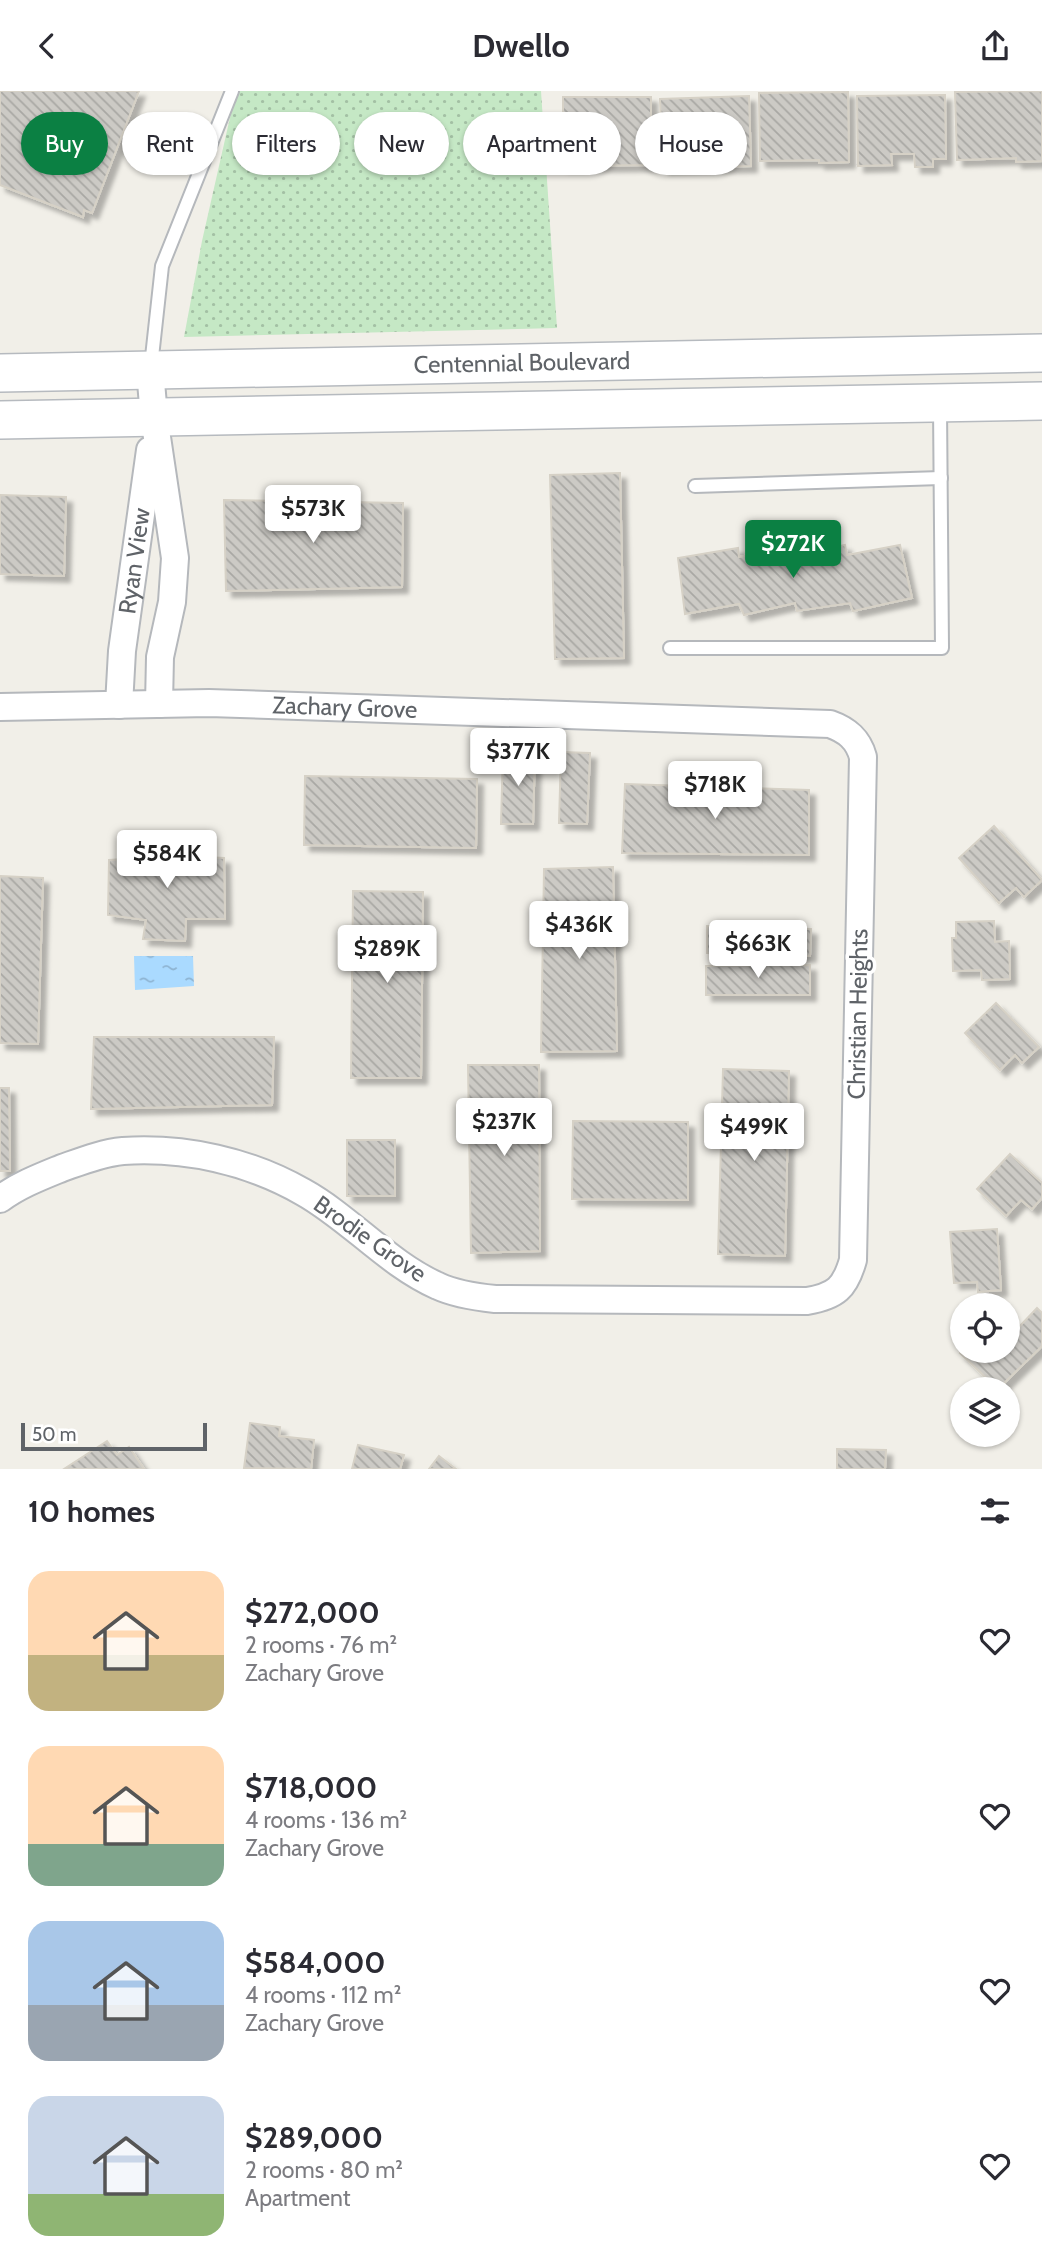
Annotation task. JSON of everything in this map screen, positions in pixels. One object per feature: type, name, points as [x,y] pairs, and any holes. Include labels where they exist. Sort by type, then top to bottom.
[{"type":"main road","name":"Centennial Boulevard","points":[[0,373],[1042,353]]},
{"type":"main road","name":"Centennial Boulevard","points":[[0,420],[1042,401]]},
{"type":"street","name":"Ryan View","points":[[150,370],[154,417],[175,558],[172,602],[160,657],[159,704]]},
{"type":"street","name":"Ryan View","points":[[119,705],[122,651],[154,417]]},
{"type":"street","name":"Zachary Grove","points":[[0,707],[220,703],[830,724],[853,736]]},
{"type":"street","name":"Christian Heights","points":[[838,1291],[848,1277],[853,1260],[863,757],[853,736]]},
{"type":"street","name":"Brodie Grove","points":[[0,1199],[36,1178],[93,1157],[122,1151],[189,1152],[257,1171],[303,1192],[412,1272],[439,1287],[466,1295],[495,1299],[807,1301],[824,1298],[838,1291]]},
{"type":"lane","points":[[150,370],[162,266],[232,91]]},
{"type":"lane","points":[[670,648],[942,648],[940,403]]},
{"type":"lane","points":[[695,486],[941,478]]},
{"type":"green space","points":[[236,91],[541,91],[542,112],[463,112],[463,175],[547,175],[557,328],[184,337]]},
{"type":"water","points":[[134,956],[193,956],[194,986],[135,990]]},
{"type":"building","points":[[0,91],[139,91],[131,112],[122,112],[122,135],[108,171],[108,112],[21,112],[21,175],[107,175],[92,213],[84,210],[83,217],[0,185]]},
{"type":"building","points":[[1042,91],[1042,161],[1016,162],[1016,158],[957,160],[955,92]]},
{"type":"building","points":[[848,92],[849,162],[760,161],[759,93]]},
{"type":"building","points":[[945,95],[946,159],[933,159],[933,167],[915,167],[914,154],[891,154],[892,165],[858,166],[857,96]]},
{"type":"building","points":[[749,96],[751,166],[747,166],[747,112],[661,112],[660,99]]},
{"type":"building","points":[[563,97],[651,97],[651,112],[635,112],[635,165],[621,165],[621,112],[563,112]]},
{"type":"building","points":[[620,473],[624,658],[555,659],[550,475]]},
{"type":"building","points":[[0,495],[66,497],[64,576],[0,574]]},
{"type":"building","points":[[224,500],[403,503],[402,587],[226,591]]},
{"type":"building","points":[[845,545],[847,555],[900,545],[912,598],[853,611],[850,603],[797,611],[795,603],[744,615],[739,604],[685,614],[678,558],[738,548],[739,557],[791,548],[793,556]]},
{"type":"building","points":[[503,751],[535,752],[533,824],[501,824]]},
{"type":"building","points":[[561,752],[590,753],[587,824],[559,823]]},
{"type":"building","points":[[305,776],[477,779],[476,848],[304,845]]},
{"type":"building","points":[[625,784],[809,790],[809,855],[622,853]]},
{"type":"building","points":[[994,826],[1042,880],[1024,897],[1016,888],[999,903],[959,858]]},
{"type":"building","points":[[143,844],[181,844],[183,856],[224,858],[225,919],[186,919],[185,941],[143,939],[146,920],[108,915],[109,860],[140,858]]},
{"type":"building","points":[[613,867],[617,1051],[541,1052],[544,869]]},
{"type":"building","points":[[0,876],[43,878],[38,1044],[0,1043]]},
{"type":"building","points":[[353,891],[423,892],[421,1078],[351,1078]]},
{"type":"building","points":[[994,921],[995,942],[1009,941],[1010,979],[982,980],[981,970],[953,971],[952,938],[956,938],[956,922]]},
{"type":"building","points":[[707,926],[811,929],[810,956],[707,953]]},
{"type":"building","points":[[810,965],[810,995],[706,995],[706,966]]},
{"type":"building","points":[[996,1003],[1039,1047],[1022,1063],[1015,1055],[1000,1070],[965,1033]]},
{"type":"building","points":[[94,1037],[274,1037],[272,1105],[91,1109]]},
{"type":"building","points":[[468,1065],[539,1065],[540,1251],[471,1253]]},
{"type":"building","points":[[723,1069],[789,1071],[785,1256],[718,1254]]},
{"type":"building","points":[[0,1088],[9,1088],[10,1171],[0,1171]]},
{"type":"building","points":[[573,1121],[688,1122],[688,1200],[572,1199]]},
{"type":"building","points":[[347,1140],[395,1140],[395,1196],[347,1196]]},
{"type":"building","points":[[1010,1154],[1042,1183],[1042,1198],[1032,1209],[1021,1200],[1006,1216],[977,1189]]},
{"type":"building","points":[[997,1229],[1001,1290],[978,1292],[977,1282],[954,1283],[950,1232]]},
{"type":"building","points":[[1037,1308],[1042,1313],[1042,1346],[1010,1377],[985,1377],[971,1363],[1020,1363],[1020,1326]]},
{"type":"building","points":[[250,1423],[280,1427],[279,1436],[314,1440],[311,1469],[244,1468]]},
{"type":"building","points":[[107,1441],[117,1455],[129,1447],[144,1469],[64,1469]]},
{"type":"building","points":[[358,1445],[404,1455],[400,1469],[352,1469]]},
{"type":"building","points":[[837,1449],[886,1450],[885,1469],[837,1469]]},
{"type":"building","points":[[439,1456],[456,1469],[429,1469]]}]
